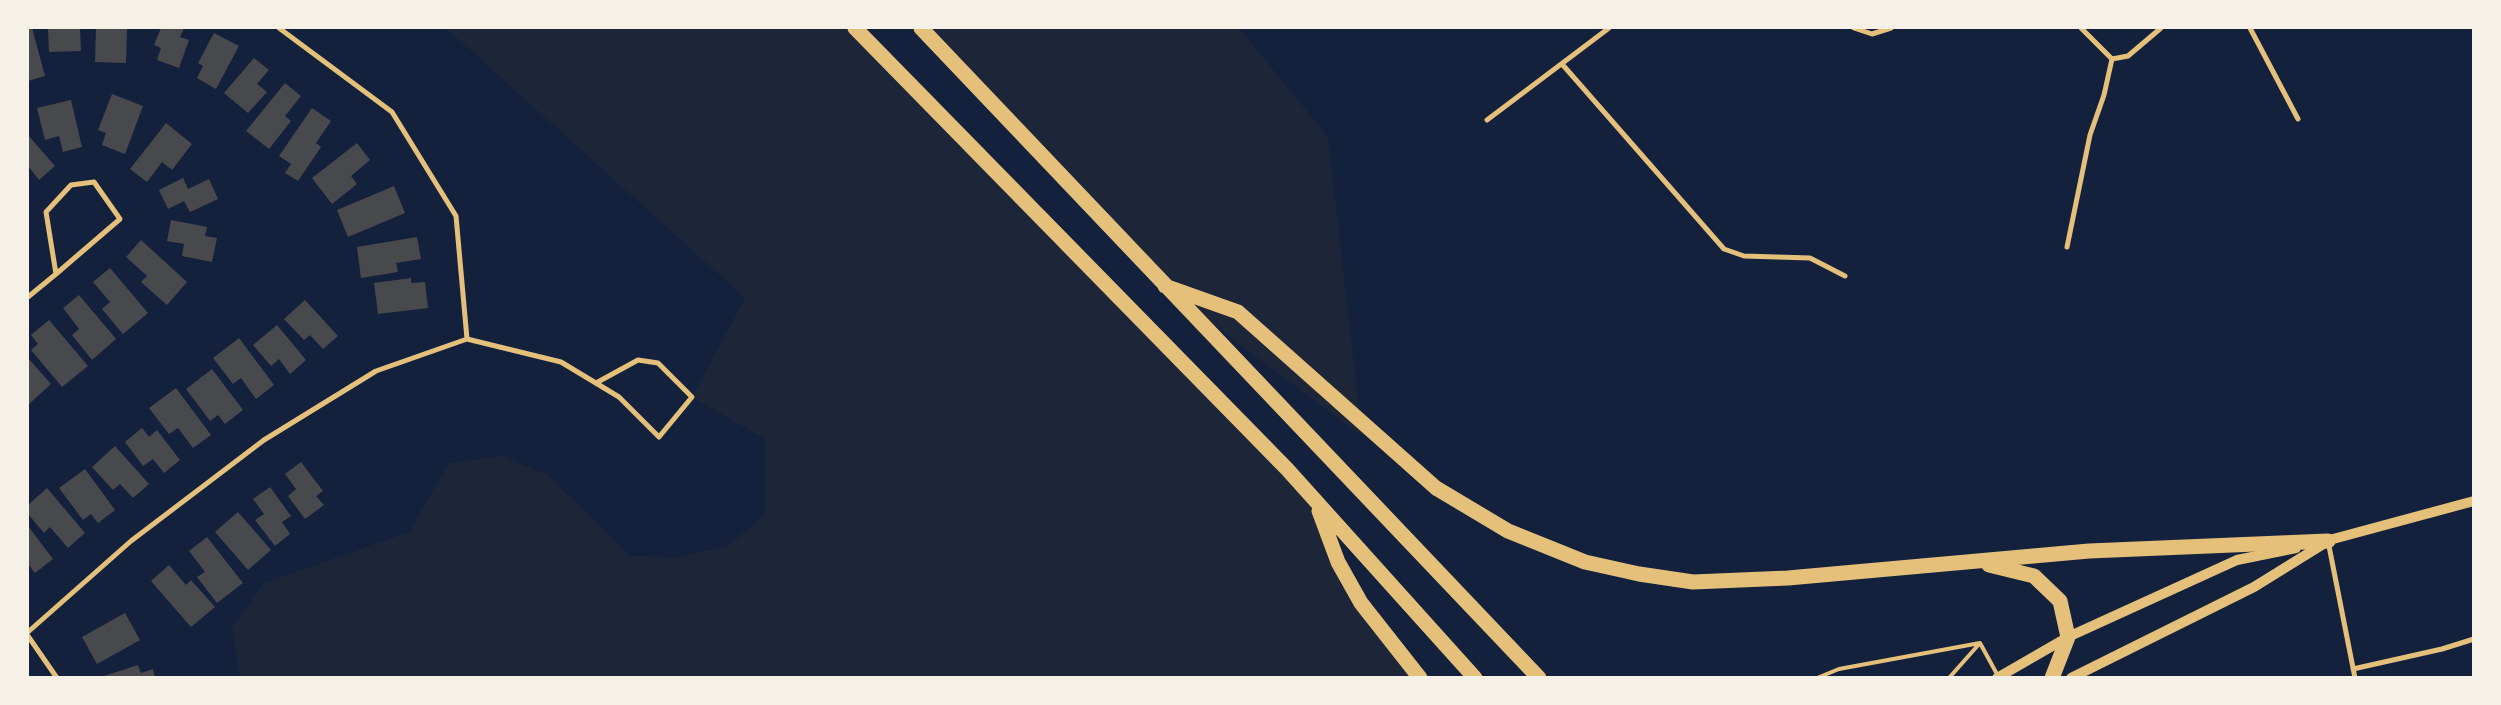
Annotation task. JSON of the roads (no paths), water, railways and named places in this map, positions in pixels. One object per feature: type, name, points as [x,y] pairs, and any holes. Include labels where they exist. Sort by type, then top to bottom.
[{"type":"highway","points":[[855,28],[1286,469],[1475,678]]},
{"type":"highway","points":[[921,28],[1539,678]]},
{"type":"highway","points":[[1165,286],[1238,312],[1436,488],[1508,531],[1585,562],[1639,574],[1693,582],[1788,578],[2089,551],[2328,541]]},
{"type":"highway","points":[[1317,505],[1338,562],[1362,603],[1420,678]]},
{"type":"highway","points":[[1975,561],[2034,576],[2060,601],[2068,638],[2052,678]]},
{"type":"main road","points":[[1998,677],[2068,638],[2237,560],[2328,541],[2474,501]]},
{"type":"main road","points":[[2071,678],[2254,587],[2328,541]]},
{"type":"street","points":[[279,28],[392,112],[456,216],[467,339]]},
{"type":"street","points":[[1486,120],[1609,28]]},
{"type":"street","points":[[1854,28],[1872,34],[1891,28]]},
{"type":"street","points":[[2081,28],[2112,59]]},
{"type":"street","points":[[2112,59],[2128,56],[2160,28]]},
{"type":"street","points":[[2250,28],[2298,120]]},
{"type":"street","points":[[2067,247],[2090,135],[2104,94],[2112,59]]},
{"type":"street","points":[[1562,64],[1724,249],[1744,256],[1810,258],[1846,276]]},
{"type":"street","points":[[28,296],[56,274],[120,219],[94,182],[71,185],[46,212],[56,274]]},
{"type":"street","points":[[28,632],[131,541],[264,440],[376,371],[467,339],[561,362],[618,397],[659,437],[692,396],[658,363],[638,360],[596,383]]},
{"type":"street","points":[[2328,541],[2355,678]]},
{"type":"street","points":[[28,636],[57,678]]},
{"type":"street","points":[[2353,669],[2442,649],[2474,639]]},
{"type":"lane","points":[[1980,643],[1998,677]]},
{"type":"lane","points":[[1817,678],[1839,669],[1980,643]]},
{"type":"lane","points":[[1949,678],[1980,643]]}]
